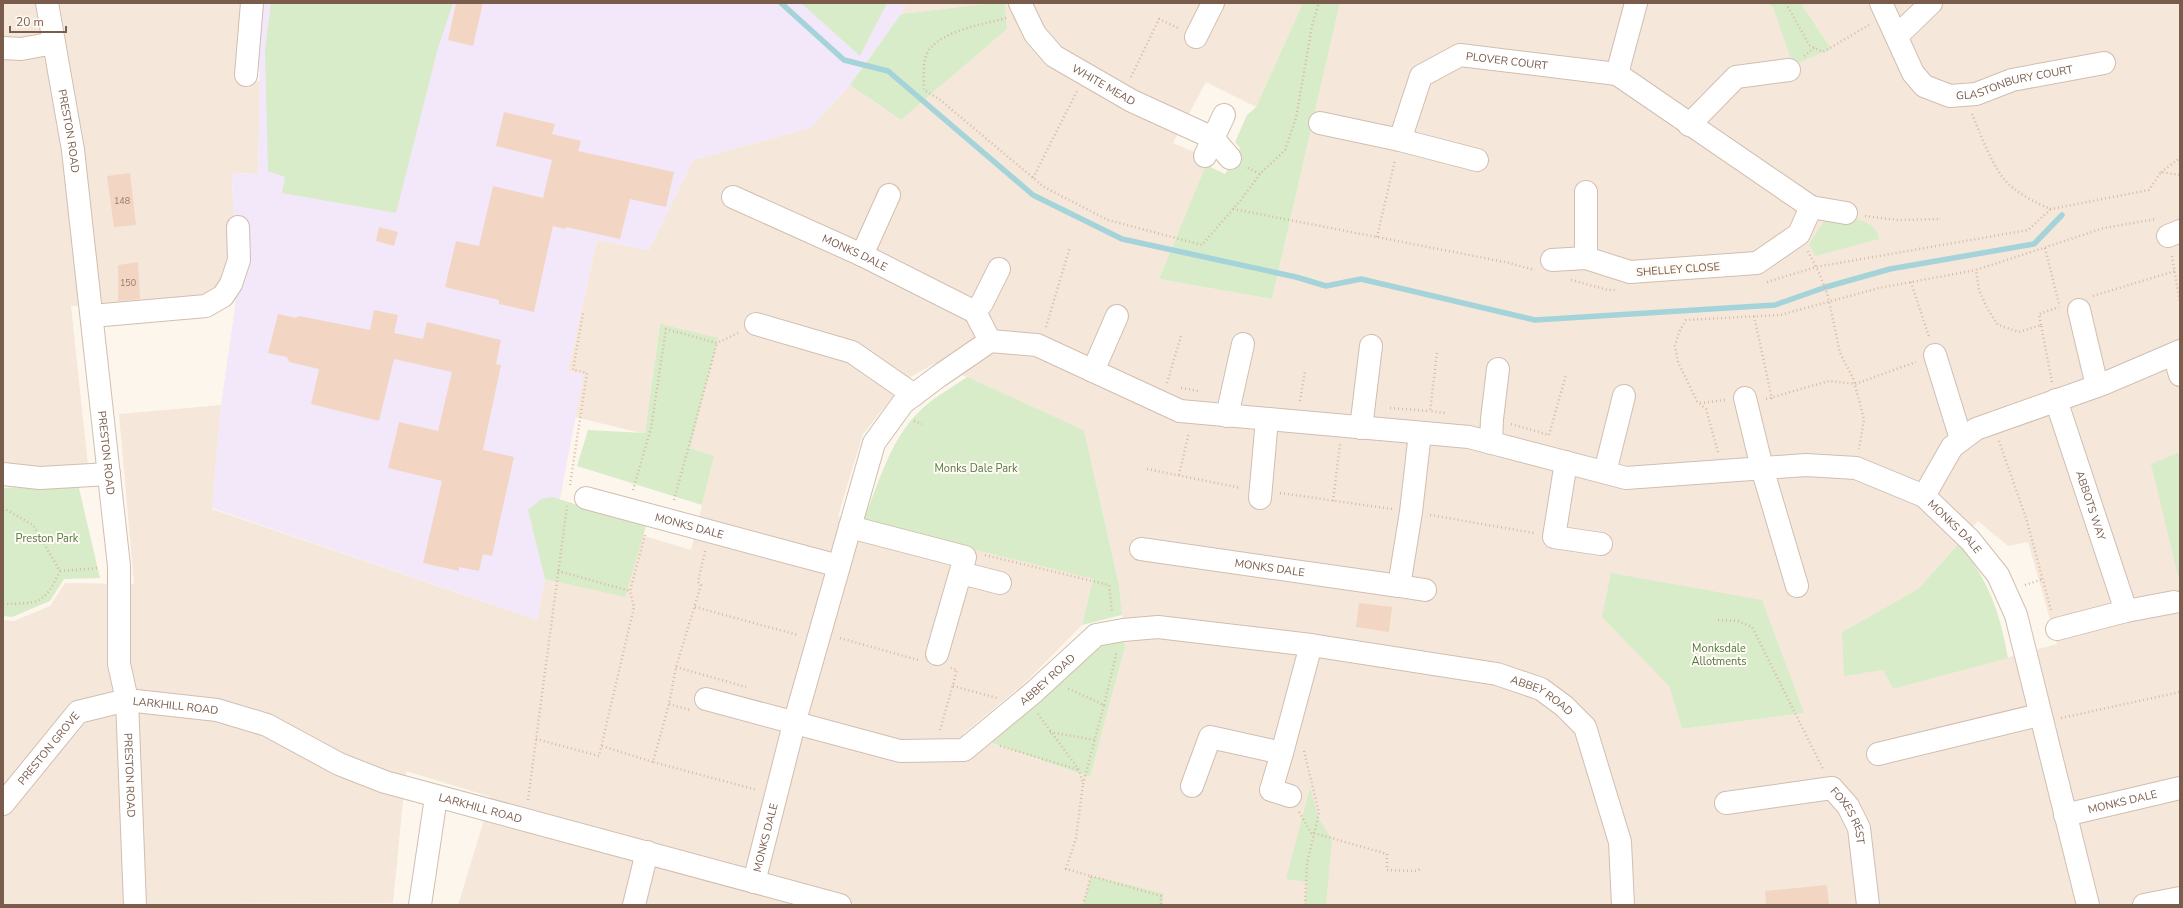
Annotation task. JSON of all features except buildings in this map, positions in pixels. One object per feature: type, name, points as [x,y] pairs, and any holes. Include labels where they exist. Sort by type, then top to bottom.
[{"type":"street","name":"PRESTON ROAD","points":[[47,3],[73,150],[119,566],[119,664],[127,700],[135,905]]},
{"type":"street","points":[[246,75],[252,3]]},
{"type":"street","points":[[1196,37],[1213,3]]},
{"type":"street","points":[[1636,3],[1617,74],[1689,125],[1811,207],[1846,213]]},
{"type":"street","points":[[1896,36],[1931,3]]},
{"type":"street","name":"WHITE MEAD","points":[[1022,8],[1035,34],[1054,56],[1209,147]]},
{"type":"street","name":"GLASTONBURY COURT","points":[[1884,9],[1913,73],[1924,86],[1950,96],[1976,94],[2012,80],[2104,63]]},
{"type":"street","points":[[3,48],[21,49],[54,43]]},
{"type":"street","name":"PLOVER COURT","points":[[1400,140],[1421,76],[1460,55],[1617,74]]},
{"type":"street","points":[[1689,125],[1736,77],[1789,70]]},
{"type":"street","points":[[1224,115],[1209,147],[1230,158]]},
{"type":"street","points":[[1320,123],[1400,140],[1477,160]]},
{"type":"street","points":[[1552,260],[1586,258],[1586,192]]},
{"type":"street","points":[[862,255],[889,195]]},
{"type":"street","name":"MONKS DALE","points":[[733,197],[862,255],[975,312]]},
{"type":"street","points":[[1799,234],[1811,207]]},
{"type":"street","points":[[92,316],[206,306],[223,296],[231,284],[239,260],[238,227]]},
{"type":"street","name":"SHELLEY CLOSE","points":[[1586,258],[1630,272],[1757,263],[1799,234]]},
{"type":"street","points":[[990,341],[975,312],[982,303],[999,269]]},
{"type":"street","points":[[2084,304],[2097,386]]},
{"type":"street","points":[[1093,371],[1117,316]]},
{"type":"street","points":[[756,324],[852,352],[914,395]]},
{"type":"street","name":"MONKS DALE","points":[[754,882],[794,724],[874,443],[903,403],[990,341],[1037,345],[1180,411],[1470,437],[1626,478],[1806,465],[1856,468],[1924,496],[1970,540],[1998,575],[2016,614],[2040,719],[2088,905]]},
{"type":"street","points":[[1227,416],[1243,344]]},
{"type":"street","points":[[1352,427],[1364,406],[1371,346]]},
{"type":"street","points":[[1924,496],[1945,458],[1961,439],[1976,429],[2097,386],[2177,352],[2180,375]]},
{"type":"street","points":[[1934,355],[1961,439]]},
{"type":"street","points":[[1491,443],[1492,419],[1498,369]]},
{"type":"street","points":[[1604,472],[1624,396]]},
{"type":"street","points":[[1745,398],[1762,468],[1797,586]]},
{"type":"street","name":"ABBOTS WAY","points":[[2056,400],[2126,611]]},
{"type":"street","points":[[1260,494],[1267,419]]},
{"type":"street","points":[[1399,586],[1411,512],[1420,433]]},
{"type":"street","points":[[1566,462],[1554,537],[1601,544]]},
{"type":"street","points":[[3,474],[40,478],[108,474]]},
{"type":"street","name":"MONKS DALE","points":[[574,495],[839,566]]},
{"type":"street","points":[[850,527],[963,565],[1000,583]]},
{"type":"street","name":"MONKS DALE","points":[[1141,549],[1425,590]]},
{"type":"street","points":[[935,659],[963,565]]},
{"type":"street","points":[[2057,629],[2126,611],[2174,602]]},
{"type":"street","name":"ABBEY ROAD","points":[[794,724],[900,751],[964,750],[976,738],[1024,701],[1096,635],[1158,627],[1311,645],[1497,674],[1541,690],[1564,706],[1585,728],[1620,842],[1623,905]]},
{"type":"street","points":[[1280,793],[1282,753],[1311,645]]},
{"type":"street","points":[[706,699],[794,724]]},
{"type":"street","name":"LARKHILL ROAD","points":[[127,700],[217,710],[267,725],[339,764],[385,782],[840,905]]},
{"type":"street","name":"PRESTON GROVE","points":[[3,804],[78,712],[127,700]]},
{"type":"street","points":[[1878,754],[2040,719]]},
{"type":"street","points":[[1192,786],[1210,737],[1282,753]]},
{"type":"street","name":"FOXES REST","points":[[1726,803],[1832,788],[1848,806],[1858,828],[1868,905]]},
{"type":"street","name":"MONKS DALE","points":[[2065,814],[2180,788]]},
{"type":"street","points":[[420,905],[436,797]]},
{"type":"street","points":[[634,905],[648,852]]},
{"type":"street","points":[[2144,905],[2180,898]]},
{"type":"path","points":[[1022,8],[945,37],[928,50],[924,69],[924,90],[939,99],[1044,187],[1108,220],[1202,245],[1233,209],[1260,174],[1285,150],[1296,118],[1312,26],[1319,3]]},
{"type":"path","points":[[1786,3],[1808,46],[1823,52],[1884,9]]},
{"type":"path","points":[[1122,95],[1159,19],[1196,37]]},
{"type":"path","points":[[1034,178],[1085,74]]},
{"type":"path","points":[[1964,95],[1984,142],[2004,180],[2037,204],[2051,209],[2149,190],[2161,172],[2180,158]]},
{"type":"path","points":[[1377,237],[1400,140]]},
{"type":"path","points":[[1230,158],[1260,174]]},
{"type":"path","points":[[2161,172],[2180,175]]},
{"type":"path","points":[[1233,209],[1505,262]]},
{"type":"path","points":[[1816,266],[2028,230],[2051,209]]},
{"type":"path","points":[[1846,213],[1898,220],[1941,219]]},
{"type":"path","points":[[1722,470],[1706,409],[1699,403],[1678,362],[1675,346],[1679,332],[1686,320],[1780,315],[1879,288],[1976,270],[2104,228],[2163,217],[2174,234],[2174,271],[2180,304]]},
{"type":"path","points":[[1799,234],[1816,266],[1828,296],[1840,353],[1855,384],[1864,419],[1856,468]]},
{"type":"path","points":[[1046,327],[1070,247]]},
{"type":"path","points":[[2046,248],[2060,306],[2039,314],[2056,400]]},
{"type":"path","points":[[1976,270],[1979,290],[1987,308],[1998,325],[2019,332],[2041,325]]},
{"type":"path","points":[[2084,304],[2174,271]]},
{"type":"path","points":[[1699,403],[1745,398],[1772,399],[1829,382],[1855,384],[1934,355],[1912,282]]},
{"type":"path","points":[[525,820],[558,571],[574,495],[587,372],[573,370],[583,313]]},
{"type":"path","points":[[1754,316],[1772,399]]},
{"type":"path","points":[[1040,326],[1052,330]]},
{"type":"path","points":[[536,739],[599,756],[634,607],[630,591],[659,518],[717,343],[666,329],[651,428],[628,509]]},
{"type":"path","points":[[1167,384],[1181,336]]},
{"type":"path","points":[[1430,411],[1437,353]]},
{"type":"path","points":[[1305,371],[1299,401],[1306,402]]},
{"type":"path","points":[[1549,435],[1566,375]]},
{"type":"path","points":[[1364,406],[1453,414]]},
{"type":"path","points":[[1179,476],[1193,412]]},
{"type":"path","points":[[1333,501],[1352,427]]},
{"type":"path","points":[[2000,444],[2026,518],[2057,629]]},
{"type":"path","points":[[1147,469],[1260,494],[1333,501],[1411,512],[1554,537]]},
{"type":"path","points":[[3,508],[33,525],[60,571]]},
{"type":"path","points":[[963,565],[968,550],[1109,585],[1118,631],[1104,705],[1083,784],[1076,838],[1066,870],[1161,896],[1161,905]]},
{"type":"path","points":[[60,571],[119,566]]},
{"type":"path","points":[[3,604],[39,601],[50,592],[60,571]]},
{"type":"path","points":[[558,571],[630,591]]},
{"type":"path","points":[[694,607],[819,636],[935,659],[957,670],[935,750]]},
{"type":"path","points":[[1718,620],[1738,620],[1752,627],[1832,788]]},
{"type":"path","points":[[676,667],[749,688]]},
{"type":"path","points":[[1049,678],[1104,705]]},
{"type":"path","points":[[953,686],[1024,701],[1079,770],[1083,784]]},
{"type":"path","points":[[2040,719],[2180,692]]},
{"type":"path","points":[[1290,723],[1301,737],[1319,813],[1307,863],[1305,905]]},
{"type":"path","points":[[1049,732],[1095,740]]},
{"type":"path","points":[[976,738],[1079,770]]},
{"type":"path","points":[[602,746],[653,762]]},
{"type":"path","points":[[1280,793],[1313,836]]},
{"type":"path","points":[[1314,833],[1387,854],[1387,870],[1417,871],[1420,869]]},
{"type":"path","points":[[1083,905],[1091,876]]},
{"type":"shaded area","points":[[3,3],[244,3],[239,82],[260,81],[258,174],[232,173],[236,300],[71,306],[89,474],[3,482]]},
{"type":"shaded area","points":[[264,3],[906,3],[901,14],[850,85],[810,128],[693,160],[649,250],[597,240],[568,371],[584,373],[537,620],[212,508],[221,405],[236,300],[232,173],[258,174],[260,81],[258,44]]},
{"type":"shaded area","points":[[906,3],[993,3],[901,14]]},
{"type":"shaded area","points":[[1005,3],[1303,3],[1256,107],[1206,82],[1173,143],[1209,158],[1159,279],[1272,299],[1340,3],[1769,3],[1831,49],[1801,3],[2180,3],[2180,905],[458,905],[491,797],[406,771],[393,903],[3,905],[3,620],[14,621],[50,606],[65,583],[134,584],[119,414],[221,405],[212,509],[537,620],[558,510],[691,550],[714,456],[690,448],[660,324],[645,434],[575,417],[584,373],[568,371],[597,240],[649,250],[693,160],[810,128],[850,85],[901,120],[1007,29]],"holes":[[[935,363],[1084,430],[1119,585],[1125,647],[1090,777],[963,734],[1026,682],[1082,625],[1093,579],[838,516],[863,434],[907,379]],[[1978,521],[2008,546],[2028,542],[2057,644],[1893,689],[1883,670],[1842,632],[1918,589]],[[1669,686],[1804,713],[1682,729]]]},
{"type":"green space","points":[[271,3],[453,3],[438,48],[396,213],[282,193],[285,177],[268,171],[265,50]]},
{"type":"green space","points":[[801,3],[887,3],[860,56]]},
{"type":"green space","points":[[993,3],[1005,3],[1007,29],[901,120],[850,85],[901,14]]},
{"type":"green space","points":[[1303,3],[1340,3],[1272,299],[1159,279],[1206,165],[1225,174],[1240,148],[1235,142],[1247,115],[1256,107]]},
{"type":"green space","points":[[1769,3],[1801,3],[1831,49],[1793,65],[1773,7]]},
{"type":"green space","points":[[1846,218],[1856,219],[1872,226],[1878,234],[1879,239],[1815,256],[1809,244],[1825,220]]},
{"type":"green space","points":[[660,324],[718,338],[690,448],[714,456],[702,505],[577,466],[588,430],[645,433]]},
{"type":"green space","name":"Monks Dale Park","points":[[967,377],[1084,430],[1119,585],[1122,615],[1082,625],[1093,579],[869,524],[864,519],[881,474],[903,431],[924,407],[939,395]]},
{"type":"green space","points":[[2180,452],[2180,584],[2151,464]]},
{"type":"green space","name":"Preston Park","points":[[78,484],[100,578],[64,579],[50,601],[12,617],[3,616],[3,488]]},
{"type":"green space","points":[[552,497],[646,526],[625,597],[545,579],[528,510],[541,499]]},
{"type":"green space","points":[[1959,543],[1978,571],[1991,597],[2001,625],[2008,658],[1893,689],[1883,670],[1844,676],[1842,632],[1918,589]]},
{"type":"green space","name":"Monksdale Allotments","points":[[1611,573],[1762,600],[1804,713],[1682,729],[1669,686],[1602,617]]},
{"type":"green space","points":[[1123,631],[1125,647],[1090,777],[991,743],[1096,640]]},
{"type":"green space","points":[[1310,788],[1319,819],[1332,840],[1326,905],[1305,905],[1307,882],[1286,879]]},
{"type":"green space","points":[[1091,876],[1163,893],[1163,905],[1083,905]]},
{"type":"waterway","points":[[781,3],[844,60],[888,71],[1033,195],[1122,239],[1296,277],[1326,286],[1361,279],[1535,320],[1775,305],[1826,287],[1890,269],[2034,244],[2062,215]]}]
